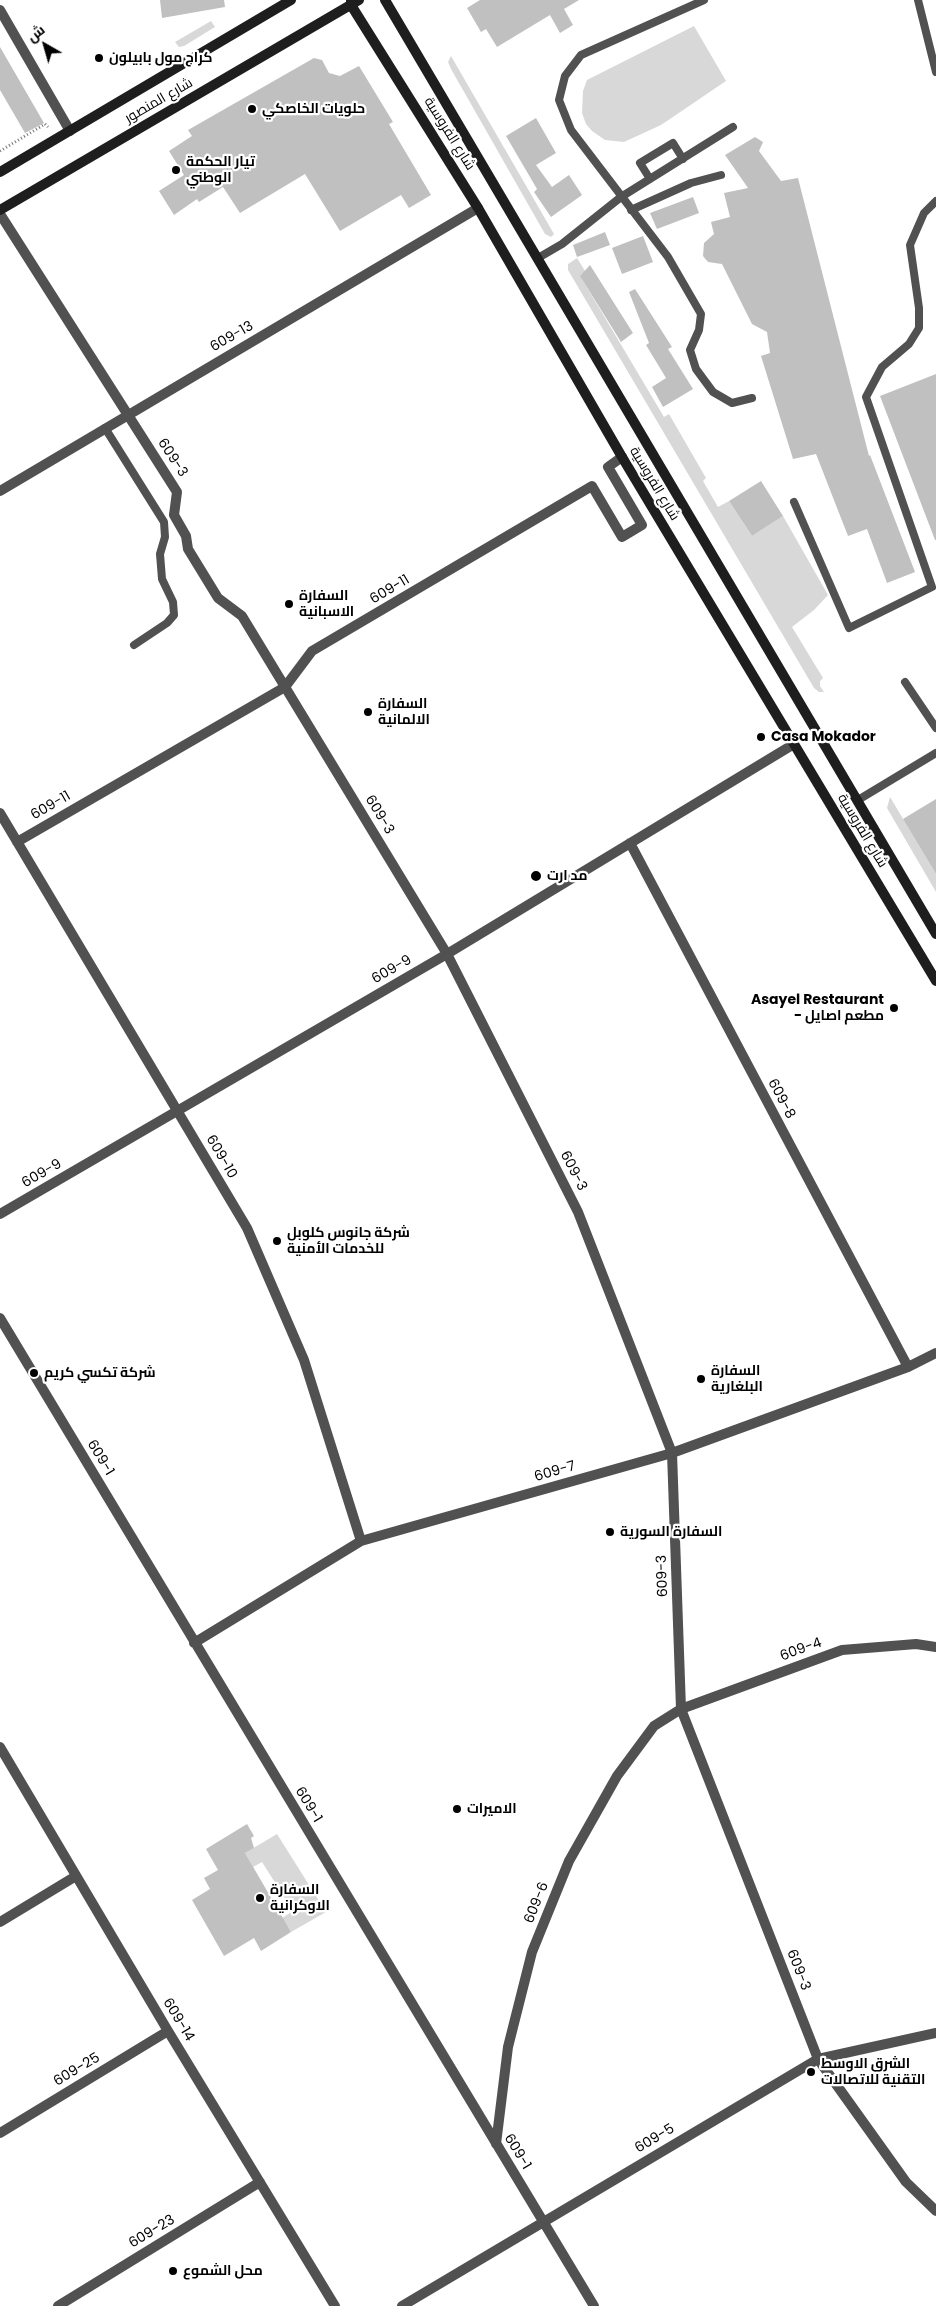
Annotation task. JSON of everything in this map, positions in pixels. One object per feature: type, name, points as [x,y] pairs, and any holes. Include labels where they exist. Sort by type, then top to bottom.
[{"type":"street","name":"شارع المنصور","points":[[0,172],[291,0]]},
{"type":"street","name":"شارع الفروسية","points":[[385,0],[936,934]]},
{"type":"street","name":"شارع المنصور","points":[[0,210],[354,2]]},
{"type":"street","name":"شارع الفروسية","points":[[354,2],[478,208],[622,457],[936,981]]},
{"type":"street","points":[[0,10],[70,131]]},
{"type":"street","name":"609-13","points":[[0,491],[478,208]]},
{"type":"street","name":"609-3","points":[[0,214],[177,492],[174,515],[186,536],[188,549],[218,598],[242,616],[447,954],[578,1212],[672,1453],[681,1709],[818,2059],[906,2182],[936,2211]]},
{"type":"street","name":"609-11","points":[[17,842],[285,687],[312,651],[592,486],[622,537],[642,525],[608,467],[622,457]]},
{"type":"street","name":"609-9","points":[[0,1214],[447,954],[794,744]]},
{"type":"street","name":"609-10","points":[[0,813],[247,1228],[304,1360],[361,1541]]},
{"type":"street","name":"609-8","points":[[630,843],[908,1368]]},
{"type":"street","name":"609-1","points":[[0,1318],[594,2306]]},
{"type":"street","name":"609-7","points":[[194,1643],[361,1541],[672,1453],[908,1368],[936,1353]]},
{"type":"street","name":"609-4","points":[[681,1709],[842,1650],[916,1644],[936,1647]]},
{"type":"street","name":"609-6","points":[[496,2144],[508,2047],[532,1952],[569,1861],[617,1776],[654,1726],[681,1709]]},
{"type":"street","name":"609-14","points":[[0,1747],[168,2031],[336,2306]]},
{"type":"street","points":[[0,1922],[76,1876]]},
{"type":"street","name":"609-25","points":[[0,2133],[168,2031]]},
{"type":"street","name":"609-5","points":[[402,2306],[818,2059],[936,2033]]},
{"type":"street","name":"609-23","points":[[58,2306],[260,2182]]},
{"type":"lane","points":[[704,0],[581,55],[564,76],[559,100],[571,130],[668,257],[701,314],[699,330],[690,350],[696,368],[713,392],[732,403],[752,398]]},
{"type":"lane","points":[[918,0],[936,72]]},
{"type":"lane","points":[[538,258],[562,244],[621,197],[733,127]]},
{"type":"lane","points":[[650,179],[640,162],[673,143],[683,159]]},
{"type":"lane","points":[[631,210],[691,183],[721,175]]},
{"type":"lane","points":[[794,502],[849,628],[932,587],[866,397],[882,367],[908,344],[919,328],[919,308],[910,245],[924,213],[936,201]]},
{"type":"lane","points":[[105,428],[164,522],[165,537],[160,554],[162,579],[173,602],[174,615],[167,623],[134,645]]},
{"type":"lane","points":[[905,682],[936,728]]},
{"type":"lane","points":[[858,800],[936,753]]},
{"type":"path","points":[[0,150],[45,124],[48,127]]},
{"type":"shaded area","points":[[211,21],[215,27],[184,46],[179,47],[175,42]]},
{"type":"shaded area","points":[[694,26],[726,81],[661,125],[624,142],[605,140],[592,131],[586,124],[582,113],[583,91],[587,80]]},
{"type":"shaded area","points":[[451,56],[554,234],[551,237],[545,234],[451,69],[448,62]]},
{"type":"shaded area","points":[[577,258],[585,271],[581,275],[582,279],[664,417],[669,414],[706,478],[703,481],[718,507],[729,501],[752,536],[783,516],[828,595],[814,610],[792,627],[823,678],[820,681],[820,686],[824,692],[819,692],[814,688],[568,270],[568,264]]},
{"type":"shaded area","points":[[890,797],[936,874],[936,892],[887,808]]},
{"type":"shaded area","points":[[277,1834],[326,1912],[291,1932],[282,1918],[293,1911],[262,1862],[253,1867],[245,1853]]},
{"type":"building","points":[[160,0],[224,0],[225,7],[162,18]]},
{"type":"building","points":[[480,0],[579,0],[564,9],[573,25],[560,33],[550,15],[497,47],[486,29],[481,32],[467,8]]},
{"type":"building","points":[[0,47],[44,123],[25,133],[0,90]]},
{"type":"building","points":[[314,58],[322,60],[329,73],[340,76],[359,66],[393,122],[389,124],[431,195],[409,208],[401,195],[340,231],[305,174],[240,213],[223,187],[199,202],[197,199],[174,215],[159,191],[184,175],[169,151],[192,136],[188,130]]},
{"type":"building","points":[[536,118],[556,153],[536,165],[552,187],[569,175],[582,195],[551,217],[534,192],[537,189],[506,136]]},
{"type":"building","points":[[755,137],[763,142],[759,151],[781,181],[798,178],[869,456],[915,572],[887,583],[867,529],[848,536],[816,454],[793,459],[761,356],[770,353],[767,332],[752,324],[722,264],[708,262],[703,256],[704,243],[714,234],[711,222],[730,217],[724,193],[748,188],[725,155]]},
{"type":"building","points":[[693,197],[699,213],[657,229],[650,213]]},
{"type":"building","points":[[605,232],[610,245],[577,257],[573,245]]},
{"type":"building","points":[[643,236],[653,262],[622,274],[612,248]]},
{"type":"building","points":[[590,265],[633,333],[621,342],[580,276]]},
{"type":"building","points":[[635,289],[672,347],[668,349],[693,389],[663,407],[652,387],[666,378],[646,345],[649,343],[629,292]]},
{"type":"building","points":[[936,374],[936,540],[935,540],[880,396]]},
{"type":"building","points":[[761,481],[783,516],[752,536],[729,501]]},
{"type":"building","points":[[936,799],[936,874],[903,819]]},
{"type":"building","points":[[247,1824],[254,1836],[251,1838],[254,1848],[245,1853],[291,1932],[261,1951],[254,1938],[224,1956],[192,1900],[210,1889],[204,1878],[218,1870],[206,1849]]},
{"type":"place","name":"كراج مول بابيلون","points":[[99,58]]},
{"type":"place","name":"حلويات الخاصكي","points":[[252,109]]},
{"type":"place","name":"تيار الحكمة الوطني","points":[[176,170]]},
{"type":"place","name":"السفارة الاسبانية","points":[[289,604]]},
{"type":"place","name":"السفارة الالمانية","points":[[368,712]]},
{"type":"place","name":"Casa Mokador","points":[[761,737]]},
{"type":"place","name":"مد ارت","points":[[536,876]]},
{"type":"place","name":"Asayel Restaurant - مطعم اصايل","points":[[894,1008]]},
{"type":"place","name":"شركة جانوس كلوبل للخدمات الأمنية","points":[[277,1241]]},
{"type":"place","name":"شركة تكسي كريم","points":[[34,1373]]},
{"type":"place","name":"السفارة البلغارية","points":[[701,1379]]},
{"type":"place","name":"السفارة السورية","points":[[610,1532]]},
{"type":"place","name":"الاميرات","points":[[457,1809]]},
{"type":"place","name":"السفارة الاوكرانية","points":[[260,1898]]},
{"type":"place","name":"الشرق الاوسط التقنية للاتصالات","points":[[811,2072]]},
{"type":"place","name":"محل الشموع","points":[[173,2271]]}]
